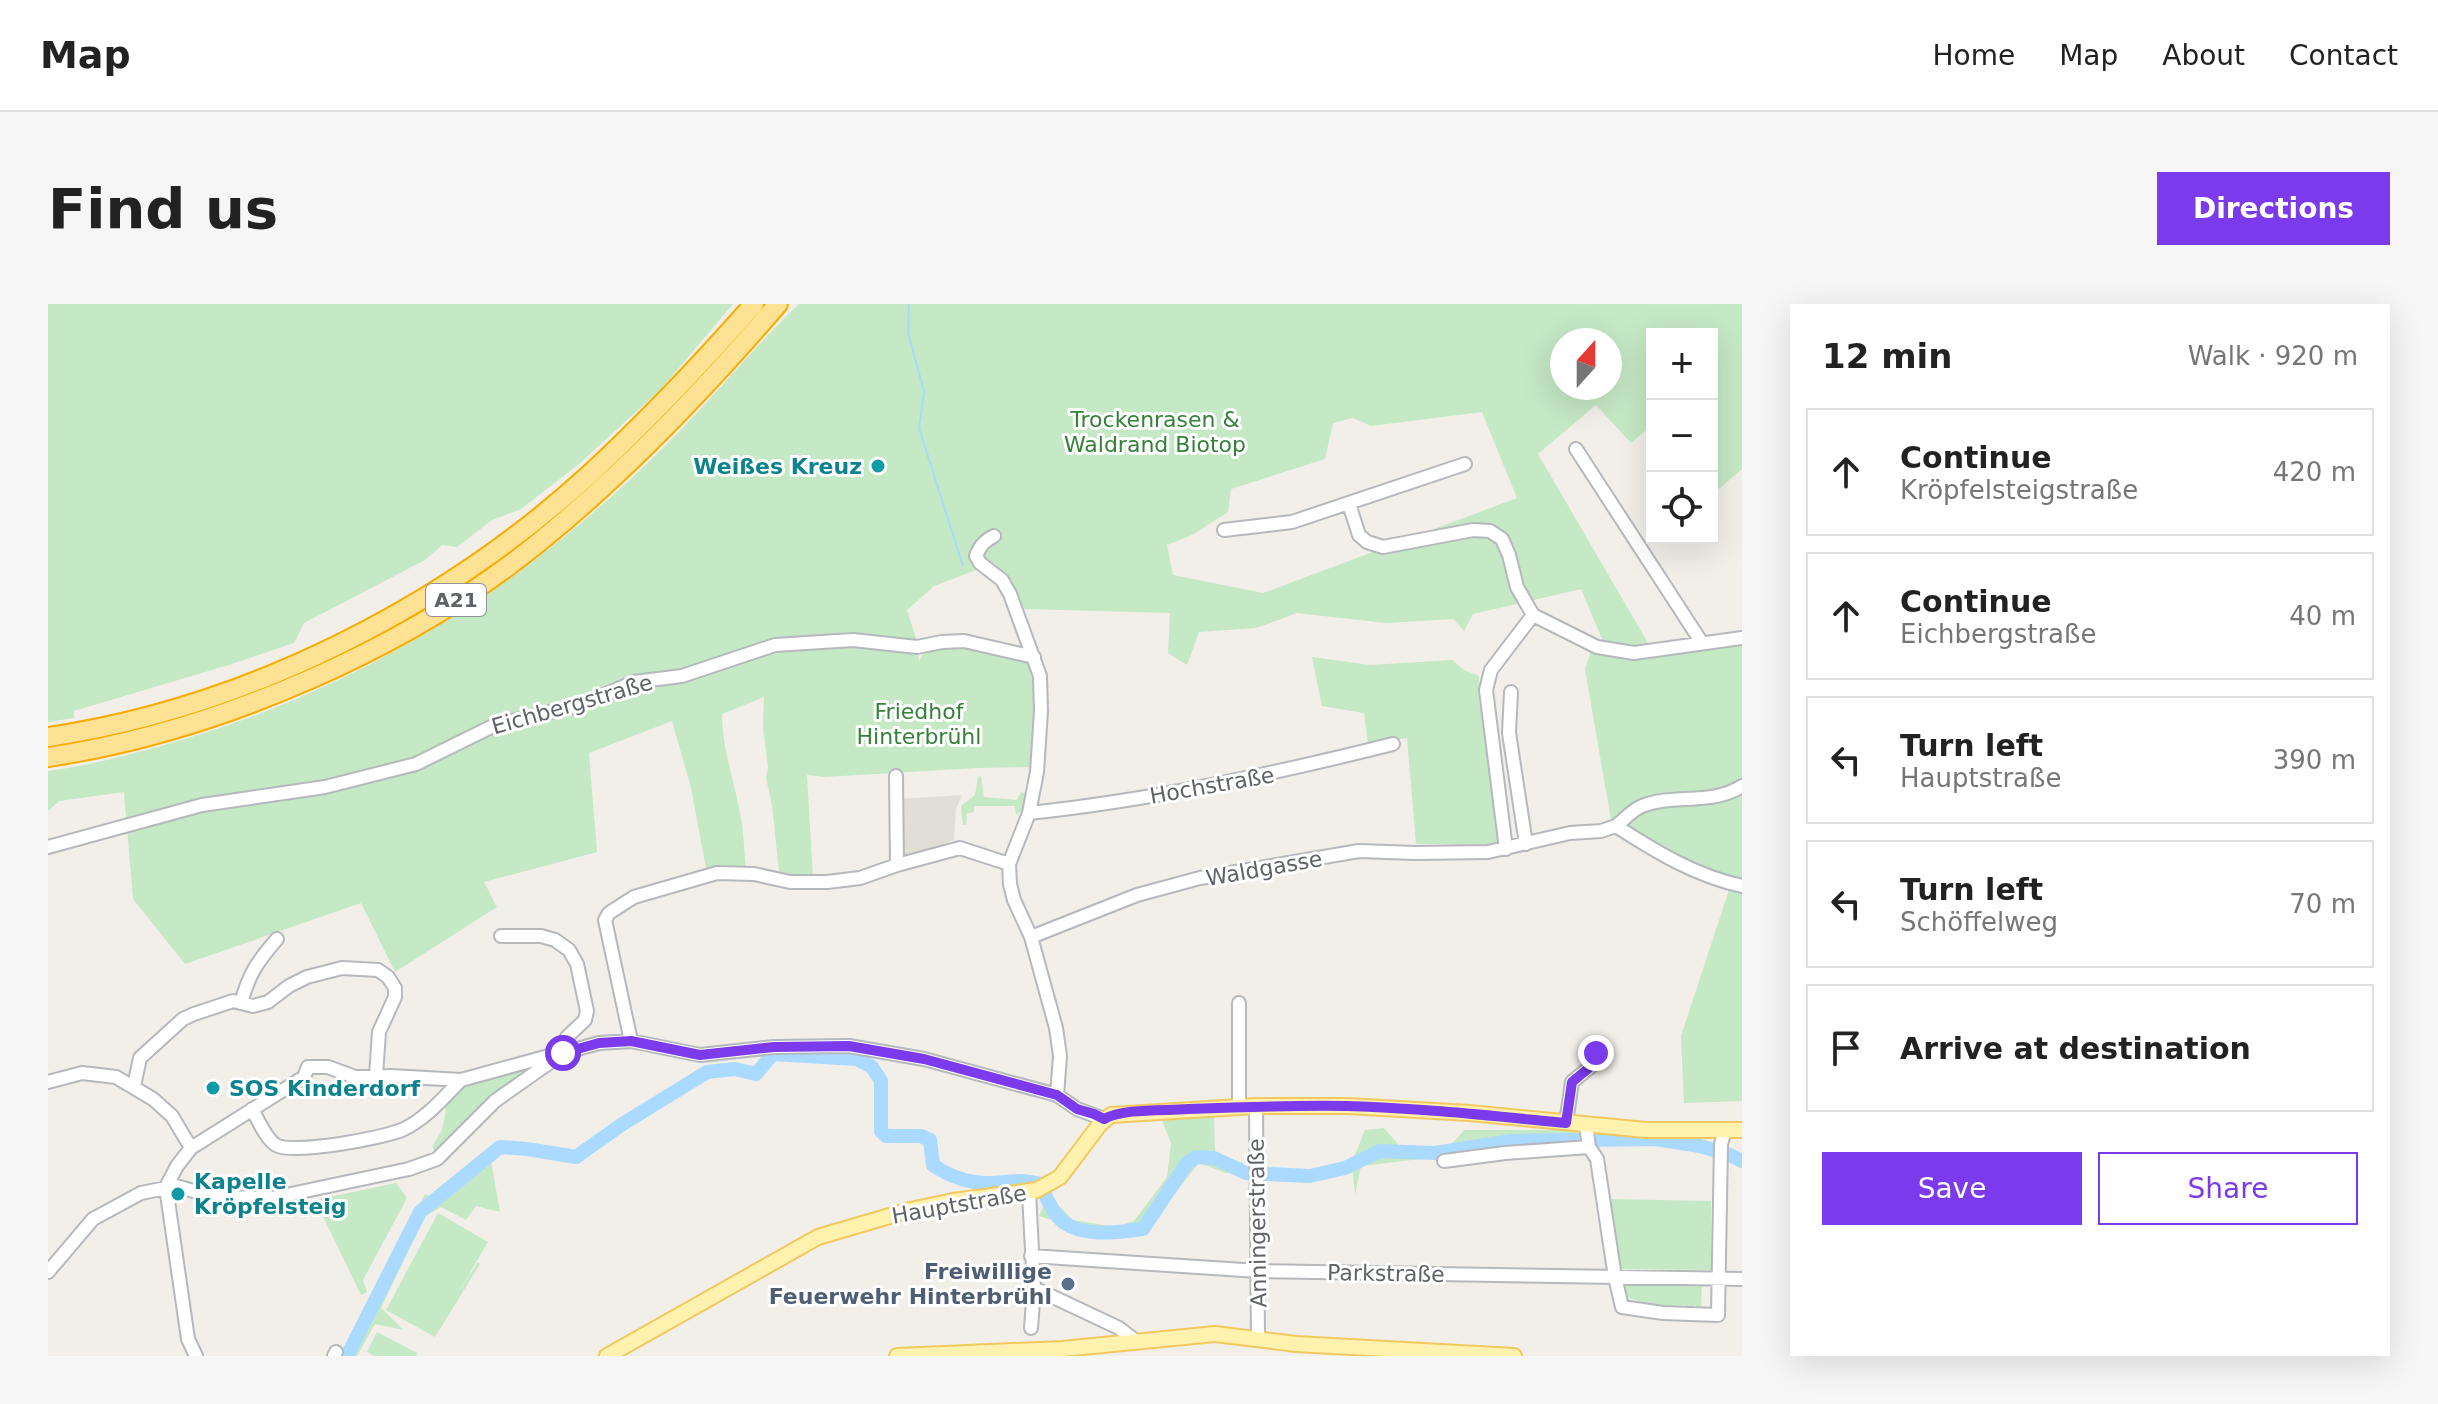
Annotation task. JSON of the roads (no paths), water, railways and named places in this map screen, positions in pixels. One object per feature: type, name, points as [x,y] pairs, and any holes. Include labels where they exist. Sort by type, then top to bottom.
[{"type":"highway","name":"A21","points":[[48,737],[156,714],[228,690],[308,659],[400,611],[524,529],[588,475],[660,407],[754,304]]},
{"type":"highway","name":"A21","points":[[48,757],[161,733],[312,679],[394,638],[476,588],[535,545],[602,489],[675,418],[778,304]]},
{"type":"main road","points":[[1104,1119],[1123,1113],[1256,1106],[1348,1106],[1469,1113],[1566,1123],[1588,1137],[1646,1130],[1723,1137],[1742,1130]]},
{"type":"main road","name":"Hauptstraße","points":[[607,1356],[818,1237],[910,1210],[1037,1190],[1060,1177],[1104,1119]]},
{"type":"main road","points":[[897,1356],[1062,1349],[1215,1334],[1452,1355],[1514,1356]]},
{"type":"street","points":[[1576,449],[1702,643]]},
{"type":"street","points":[[1224,530],[1292,522],[1465,464]]},
{"type":"street","points":[[1349,504],[1359,535],[1367,542],[1383,547],[1473,530],[1490,531],[1502,539],[1517,587],[1533,615],[1597,647],[1634,653],[1742,638]]},
{"type":"street","points":[[994,536],[979,547],[976,556],[980,563],[1002,580],[1010,594],[1040,676],[1037,772],[1029,813],[1009,864],[1014,900],[1031,937],[1056,1028],[1060,1056],[1057,1095]]},
{"type":"street","points":[[1506,849],[1486,690],[1491,670],[1533,615]]},
{"type":"street","name":"Eichbergstraße","points":[[48,847],[202,805],[325,787],[416,764],[495,725],[581,705],[634,682],[682,676],[775,645],[853,640],[917,647],[964,641],[1034,657]]},
{"type":"street","points":[[1511,692],[1509,733],[1526,844]]},
{"type":"street","name":"Hochstraße","points":[[1029,813],[1224,784],[1393,744]]},
{"type":"street","points":[[896,776],[897,865]]},
{"type":"street","points":[[1742,786],[1709,799],[1661,800],[1638,807],[1616,826],[1679,864],[1713,880],[1742,886]]},
{"type":"street","name":"Waldgasse","points":[[1031,937],[1137,895],[1200,878],[1359,851],[1488,852],[1616,826]]},
{"type":"street","points":[[631,1041],[605,920],[609,913],[634,897],[717,873],[754,874],[790,882],[860,878],[960,848],[1009,864]]},
{"type":"street","points":[[48,1272],[93,1219],[141,1193],[176,1186],[214,1197],[272,1198],[409,1169],[437,1159],[495,1101],[563,1053],[567,1037],[585,1020],[587,1011],[577,964],[569,950],[555,940],[541,936],[501,936]]},
{"type":"street","points":[[241,1003],[247,980],[257,962],[277,939]]},
{"type":"street","points":[[134,1086],[140,1058],[183,1019],[233,1001],[253,1006],[268,1002],[307,977],[342,968],[378,970],[388,977],[395,988],[395,997],[379,1032],[376,1076]]},
{"type":"street","points":[[1239,1003],[1239,1107]]},
{"type":"street","points":[[252,1109],[273,1144],[286,1150],[371,1140],[404,1129],[425,1115],[461,1080],[599,1043],[631,1041],[700,1055],[774,1047],[849,1046],[924,1059],[1057,1095],[1077,1109],[1104,1119]]},
{"type":"street","points":[[1566,1123],[1572,1082],[1595,1063],[1596,1046]]},
{"type":"street","points":[[196,1356],[188,1339],[166,1187],[191,1148],[304,1077],[308,1067],[328,1067],[355,1077],[461,1080]]},
{"type":"street","points":[[48,1082],[82,1073],[116,1077],[153,1099],[172,1116],[191,1148]]},
{"type":"street","name":"Anningerstraße","points":[[1256,1106],[1258,1340]]},
{"type":"street","points":[[1444,1161],[1588,1137],[1597,1159],[1622,1307],[1663,1313],[1718,1315],[1723,1137]]},
{"type":"street","points":[[1031,1328],[1034,1288],[1031,1256],[1037,1190]]},
{"type":"street","name":"Parkstraße","points":[[1031,1256],[1258,1271],[1742,1279]]},
{"type":"street","points":[[1034,1288],[1119,1328],[1137,1342]]},
{"type":"waterway","points":[[909,304],[908,333],[924,391],[919,428],[963,566]]},
{"type":"waterway","points":[[347,1356],[420,1212],[500,1147],[576,1157],[707,1072],[735,1069],[756,1074],[773,1054],[857,1059],[872,1067],[881,1081],[881,1131],[886,1136],[921,1136],[930,1140],[933,1165],[959,1178],[981,1183],[1020,1181],[1040,1184],[1052,1209],[1063,1222],[1091,1232],[1143,1229],[1187,1163],[1196,1157],[1214,1158],[1246,1173],[1310,1176],[1345,1168],[1380,1151],[1435,1153],[1512,1141],[1656,1139],[1700,1146],[1742,1161]]},
{"type":"place","name":"Weißes Kreuz","points":[[878,466]]},
{"type":"place","name":"SOS Kinderdorf","points":[[213,1088]]},
{"type":"place","name":"Kapelle Kröpfelsteig","points":[[178,1194]]},
{"type":"place","name":"Freiwillige Feuerwehr Hinterbrühl","points":[[1068,1284]]},
{"type":"park label","name":"Trockenrasen & Waldrand Biotop","points":[[1155,432]]},
{"type":"park label","name":"Friedhof Hinterbrühl","points":[[919,724]]}]
